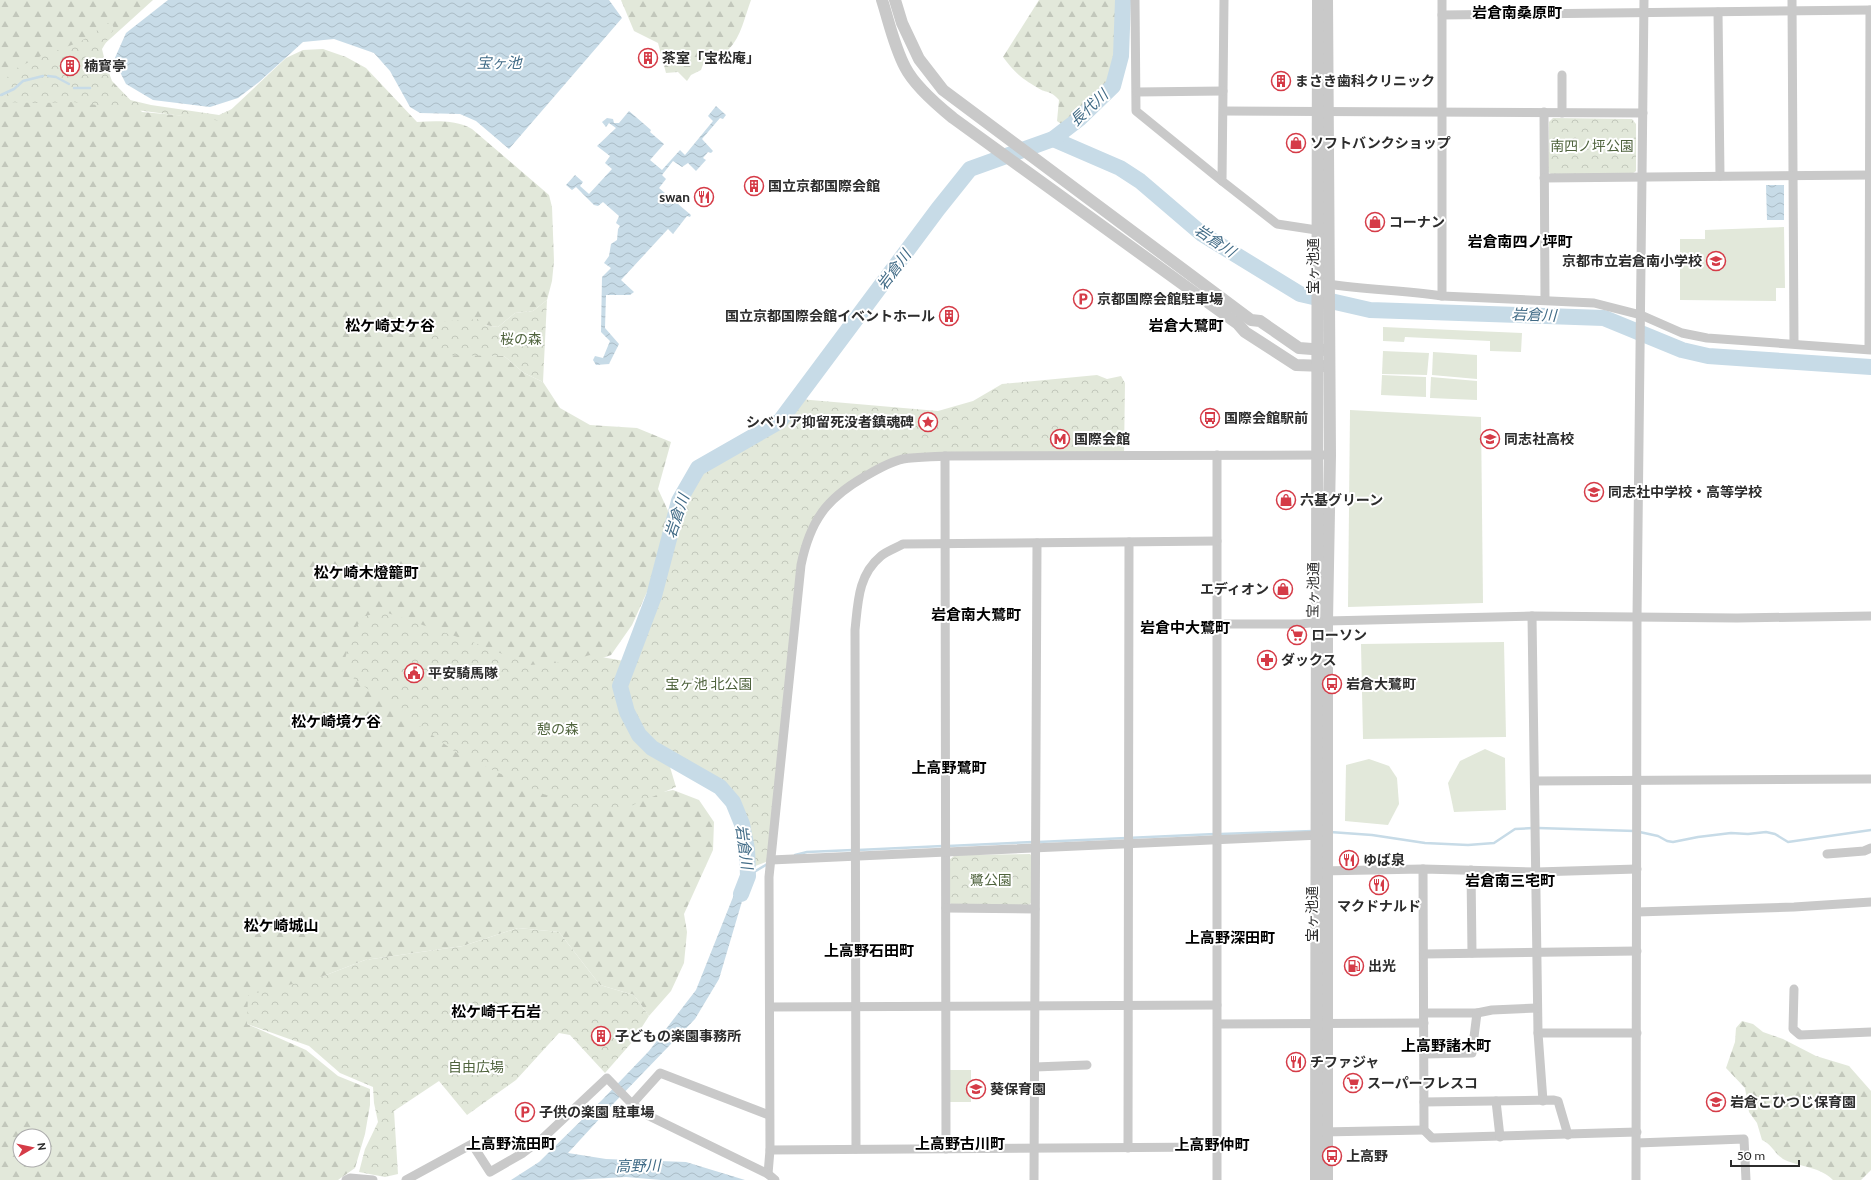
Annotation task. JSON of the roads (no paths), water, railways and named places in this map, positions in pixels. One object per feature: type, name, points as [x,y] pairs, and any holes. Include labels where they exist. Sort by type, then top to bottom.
[{"type":"street","points":[[882,0],[905,68],[933,102],[978,137],[1238,324],[1245,332],[1296,365],[1323,365]]},
{"type":"street","points":[[895,0],[902,23],[919,59],[943,90],[994,130],[1251,320],[1260,321],[1299,348],[1323,350]]},
{"type":"street","points":[[1135,0],[1136,111],[1277,224],[1323,231]]},
{"type":"street","points":[[1222,180],[1224,111],[1224,0]]},
{"type":"street","name":"宝ヶ池通","points":[[1318,0],[1323,111]]},
{"type":"street","name":"宝ヶ池通","points":[[1321,1024],[1328,871],[1322,835],[1322,622],[1317,455],[1323,365],[1323,111],[1327,0]]},
{"type":"street","points":[[1442,0],[1442,296]]},
{"type":"street","points":[[1636,1180],[1637,617],[1644,0]]},
{"type":"street","points":[[1792,0],[1794,343]]},
{"type":"street","points":[[1324,286],[1419,292],[1442,296],[1594,303],[1641,315],[1682,333],[1707,338],[1870,349],[1870,10],[1442,15]]},
{"type":"street","points":[[1718,12],[1720,176]]},
{"type":"street","points":[[1562,75],[1562,112]]},
{"type":"street","points":[[1137,92],[1223,91]]},
{"type":"street","points":[[1224,111],[1643,113]]},
{"type":"street","points":[[1544,112],[1545,300]]},
{"type":"street","points":[[1544,178],[1870,175]]},
{"type":"street","name":"宝ヶ池通","points":[[1322,622],[1330,455],[1323,365]]},
{"type":"street","points":[[1217,455],[1218,1180]]},
{"type":"street","points":[[768,1174],[770,1150],[769,877],[801,564],[805,546],[812,527],[833,499],[846,488],[876,470],[902,460],[945,456],[1330,455]]},
{"type":"street","points":[[945,456],[946,1149]]},
{"type":"street","points":[[1128,1148],[1129,542]]},
{"type":"street","points":[[856,1149],[854,1006],[856,856],[855,630],[859,592],[867,571],[881,556],[903,544],[1217,542]]},
{"type":"street","points":[[1034,1180],[1037,543]]},
{"type":"street","points":[[1217,624],[1532,616],[1737,618],[1871,616]]},
{"type":"street","points":[[1532,616],[1538,1033],[1544,1101]]},
{"type":"street","points":[[1535,781],[1871,779]]},
{"type":"street","points":[[771,860],[1322,835]]},
{"type":"street","name":"宝ヶ池通","points":[[1322,835],[1316,870],[1321,1024],[1322,1132],[1327,1180]]},
{"type":"street","points":[[1827,854],[1864,851],[1871,848]]},
{"type":"street","points":[[1316,870],[1471,870],[1536,872],[1637,869]]},
{"type":"street","points":[[1423,870],[1424,1130],[1432,1138],[1637,1132]]},
{"type":"street","points":[[1471,870],[1472,953]]},
{"type":"street","points":[[1637,912],[1794,907],[1871,902]]},
{"type":"street","points":[[946,908],[1036,909]]},
{"type":"street","points":[[1424,954],[1637,951]]},
{"type":"street","points":[[1794,989],[1793,1029],[1800,1035],[1871,1032]]},
{"type":"street","points":[[770,1007],[1217,1005]]},
{"type":"street","points":[[1424,1013],[1477,1014],[1492,1010],[1538,1008]]},
{"type":"street","points":[[1424,1054],[1472,1053],[1477,1014]]},
{"type":"street","points":[[1218,1024],[1424,1023]]},
{"type":"street","points":[[1538,1033],[1637,1033]]},
{"type":"street","points":[[1034,1067],[1087,1065]]},
{"type":"street","points":[[632,1104],[660,1073],[769,1115]]},
{"type":"street","points":[[406,1180],[472,1144],[490,1172],[522,1153],[543,1138],[607,1078],[632,1104],[649,1116],[768,1174],[775,1180]]},
{"type":"street","points":[[1424,1102],[1554,1100],[1558,1101],[1568,1135]]},
{"type":"street","points":[[1496,1101],[1500,1137]]},
{"type":"street","points":[[1322,1132],[1424,1130]]},
{"type":"street","name":"宝ヶ池通","points":[[1316,1180],[1322,1132]]},
{"type":"street","points":[[1637,1143],[1744,1139],[1746,1180]]},
{"type":"street","points":[[770,1150],[1218,1147]]},
{"type":"street","points":[[346,1180],[356,1178],[373,1180]]},
{"type":"water","name":"宝ヶ池","points":[[168,0],[609,0],[622,18],[509,149],[476,121],[460,114],[420,113],[410,107],[390,71],[374,53],[334,39],[303,42],[259,82],[238,98],[210,107],[153,100],[126,84],[114,60],[126,33]]},
{"type":"water","points":[[716,106],[726,115],[723,119],[720,118],[702,139],[713,151],[711,153],[708,152],[703,158],[706,160],[696,171],[688,163],[682,167],[673,161],[662,175],[666,179],[659,188],[691,215],[690,217],[687,216],[673,234],[668,229],[621,280],[634,292],[630,295],[606,295],[605,328],[619,344],[609,364],[596,365],[593,360],[595,356],[603,358],[610,341],[601,332],[602,277],[611,268],[604,263],[609,256],[611,244],[617,240],[618,229],[620,226],[616,223],[619,216],[603,202],[598,206],[594,205],[576,187],[572,190],[566,185],[575,175],[583,182],[580,186],[589,194],[612,169],[605,163],[610,156],[597,146],[616,128],[609,123],[606,127],[602,122],[607,118],[613,119],[614,123],[619,123],[629,111],[651,130],[650,132],[664,144],[650,160],[662,170],[680,150],[685,155],[713,121],[708,116]]},
{"type":"water","points":[[1766,185],[1784,185],[1784,220],[1767,220]]},
{"type":"water","name":"高野川","points":[[751,871],[719,979],[695,1019],[568,1153],[606,1159],[686,1162],[745,1180],[661,1180],[626,1177],[573,1180],[511,1180],[539,1162],[649,1051],[696,990],[739,882]]},
{"type":"waterway","name":"岩倉川","points":[[741,894],[748,876],[747,849],[742,824],[733,802],[720,787],[652,748],[639,735],[627,712],[620,686],[654,596],[679,501],[698,468],[780,421],[938,209],[970,169],[1053,139],[1079,119],[1113,86],[1121,56],[1123,0]]},
{"type":"waterway","points":[[1,95],[14,89],[23,81],[43,76]]},
{"type":"waterway","points":[[48,76],[56,77],[69,84]]},
{"type":"waterway","points":[[74,88],[90,88]]},
{"type":"waterway","name":"岩倉川","points":[[1053,139],[1120,168],[1140,181],[1202,234],[1300,294],[1370,310],[1604,318],[1682,350],[1708,356],[1871,367]]},
{"type":"waterway","points":[[1330,832],[1372,835],[1425,843],[1468,845],[1494,843],[1515,829],[1533,828]]},
{"type":"waterway","points":[[1538,828],[1635,831],[1658,836],[1667,841],[1673,842],[1731,833],[1748,834],[1766,832],[1775,834],[1788,842],[1871,830]]},
{"type":"waterway","points":[[1220,834],[1313,831]]},
{"type":"waterway","points":[[1038,842],[1215,834]]},
{"type":"waterway","points":[[948,846],[1033,842]]},
{"type":"waterway","points":[[858,850],[943,846]]},
{"type":"waterway","points":[[795,855],[807,852],[853,850]]},
{"type":"waterway","points":[[749,875],[769,863]]},
{"type":"place","name":"茶室「宝松庵」","points":[[648,58]]},
{"type":"place","name":"楠寳亭","points":[[70,66]]},
{"type":"place","name":"まさき歯科クリニック","points":[[1281,81]]},
{"type":"place","name":"ソフトバンクショップ","points":[[1296,143]]},
{"type":"place","name":"国立京都国際会館","points":[[754,186]]},
{"type":"place","name":"swan","points":[[704,197]]},
{"type":"place","name":"コーナン","points":[[1375,222]]},
{"type":"place","name":"京都市立岩倉南小学校","points":[[1716,261]]},
{"type":"place","name":"京都国際会館駐車場","points":[[1083,299]]},
{"type":"place","name":"国立京都国際会館イベントホール","points":[[949,316]]},
{"type":"place","name":"国際会館駅前","points":[[1210,418]]},
{"type":"place","name":"シベリア抑留死没者鎮魂碑","points":[[928,422]]},
{"type":"place","name":"国際会館","points":[[1060,439]]},
{"type":"place","name":"同志社高校","points":[[1490,439]]},
{"type":"place","name":"同志社中学校・高等学校","points":[[1594,492]]},
{"type":"place","name":"六基グリーン","points":[[1286,500]]},
{"type":"place","name":"エディオン","points":[[1283,589]]},
{"type":"place","name":"ローソン","points":[[1297,635]]},
{"type":"place","name":"ダックス","points":[[1267,660]]},
{"type":"place","name":"平安騎馬隊","points":[[414,673]]},
{"type":"place","name":"岩倉大鷺町","points":[[1332,684]]},
{"type":"place","name":"ゆば泉","points":[[1349,860]]},
{"type":"place","name":"マクドナルド","points":[[1379,885]]},
{"type":"place","name":"出光","points":[[1354,966]]},
{"type":"place","name":"子どもの楽園事務所","points":[[601,1036]]},
{"type":"place","name":"チファジャ","points":[[1296,1062]]},
{"type":"place","name":"スーパーフレスコ","points":[[1353,1083]]},
{"type":"place","name":"葵保育園","points":[[976,1089]]},
{"type":"place","name":"岩倉こひつじ保育園","points":[[1716,1102]]},
{"type":"place","name":"子供の楽園 駐車場","points":[[525,1112]]},
{"type":"place","name":"上高野","points":[[1332,1156]]},
{"type":"district","name":"岩倉南桑原町","points":[[1517,13]]},
{"type":"district","name":"岩倉南四ノ坪町","points":[[1520,242]]},
{"type":"district","name":"松ケ崎丈ケ谷","points":[[390,326]]},
{"type":"district","name":"岩倉大鷺町","points":[[1186,326]]},
{"type":"district","name":"松ケ崎木燈籠町","points":[[366,573]]},
{"type":"district","name":"岩倉南大鷺町","points":[[976,615]]},
{"type":"district","name":"岩倉中大鷺町","points":[[1185,628]]},
{"type":"district","name":"松ケ崎境ケ谷","points":[[336,722]]},
{"type":"district","name":"上高野鷺町","points":[[949,768]]},
{"type":"district","name":"岩倉南三宅町","points":[[1510,881]]},
{"type":"district","name":"松ケ崎城山","points":[[281,926]]},
{"type":"district","name":"上高野深田町","points":[[1230,938]]},
{"type":"district","name":"上高野石田町","points":[[869,951]]},
{"type":"district","name":"松ケ崎千石岩","points":[[496,1012]]},
{"type":"district","name":"上高野諸木町","points":[[1446,1046]]},
{"type":"district","name":"上高野流田町","points":[[511,1144]]},
{"type":"district","name":"上高野古川町","points":[[960,1144]]},
{"type":"district","name":"上高野仲町","points":[[1212,1145]]},
{"type":"water label","name":"長代川","points":[[1089,108]]},
{"type":"park label","name":"南四ノ坪公園","points":[[1592,146]]},
{"type":"park label","name":"桜の森","points":[[521,339]]},
{"type":"park label","name":"宝ヶ池 北公園","points":[[709,684]]},
{"type":"park label","name":"憩の森","points":[[558,729]]},
{"type":"park label","name":"鷺公園","points":[[991,880]]},
{"type":"park label","name":"自由広場","points":[[476,1067]]}]
